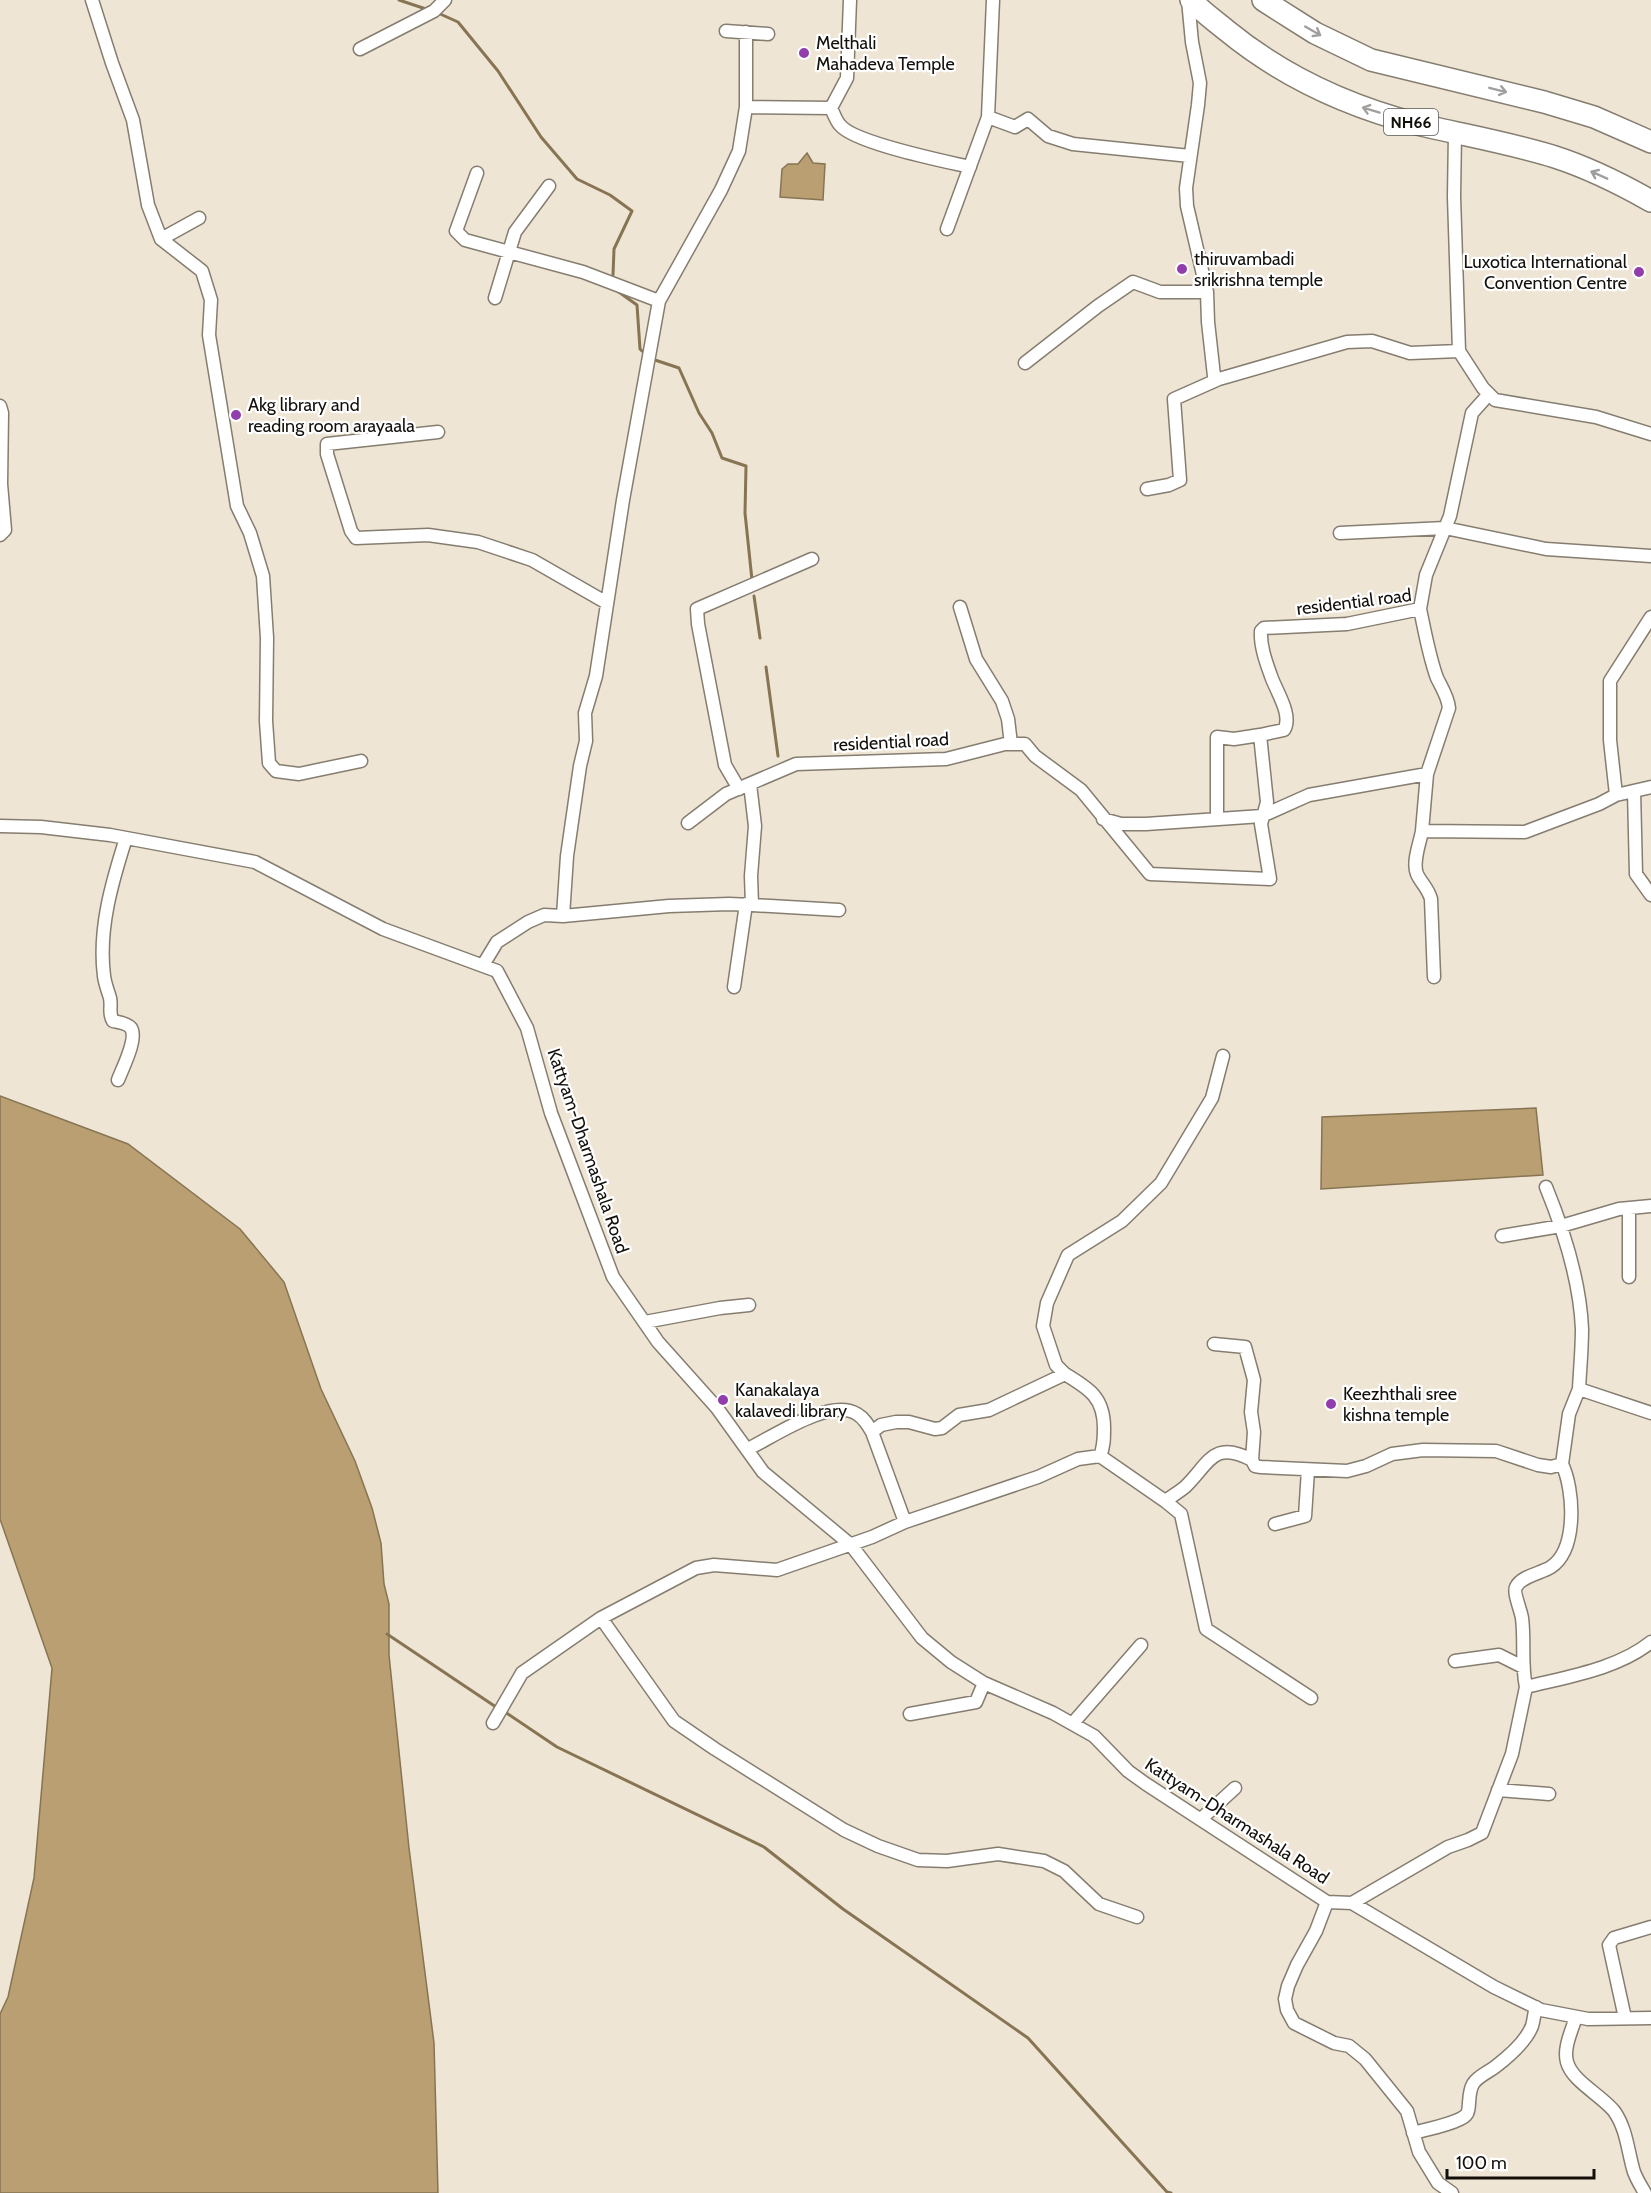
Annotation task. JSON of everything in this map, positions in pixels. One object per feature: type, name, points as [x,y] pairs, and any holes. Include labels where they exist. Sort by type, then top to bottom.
[{"type":"highway","name":"NH66","points":[[1190,0],[1243,44],[1286,73],[1311,86],[1358,106],[1416,124],[1520,147],[1557,158],[1599,174],[1651,201]]},
{"type":"highway","points":[[1263,0],[1315,33],[1371,60],[1544,102],[1594,117],[1651,142]]},
{"type":"street","points":[[92,0],[133,120],[148,205],[161,238],[202,271],[211,300],[209,334],[237,506],[250,533],[263,576],[267,638],[266,721],[269,763],[276,771],[299,774],[361,761]]},
{"type":"street","points":[[360,49],[434,11],[444,0]]},
{"type":"street","points":[[831,108],[847,78],[849,0]]},
{"type":"street","points":[[947,228],[988,117],[993,0]]},
{"type":"street","points":[[1190,0],[1192,42],[1200,83],[1186,188],[1187,206],[1207,292],[1211,362],[1214,376],[1219,379]]},
{"type":"street","points":[[726,31],[768,34]]},
{"type":"street","points":[[563,916],[567,856],[580,766],[586,741],[585,713],[596,676],[625,488],[659,301],[721,190],[739,151],[746,107],[746,32]]},
{"type":"street","points":[[746,107],[831,108]]},
{"type":"street","points":[[831,108],[840,126],[852,135],[970,167]]},
{"type":"street","points":[[988,117],[1015,127],[1028,119],[1048,136],[1073,144],[1190,156]]},
{"type":"street","points":[[1455,132],[1454,197],[1460,351],[1483,388],[1495,400],[1596,417],[1651,434]]},
{"type":"street","points":[[477,173],[456,231],[465,240],[583,272],[659,301]]},
{"type":"street","points":[[495,298],[515,232],[549,186]]},
{"type":"street","points":[[161,238],[199,219]]},
{"type":"street","points":[[1025,363],[1098,306],[1133,282],[1160,291],[1207,292]]},
{"type":"street","points":[[1147,489],[1169,485],[1180,480],[1174,399],[1219,379],[1347,342],[1372,340],[1410,353],[1460,351]]},
{"type":"street","points":[[1420,609],[1426,575],[1450,516],[1472,413],[1489,394]]},
{"type":"street","points":[[0,406],[2,413],[1,484],[6,530],[0,535]]},
{"type":"street","points":[[438,432],[327,444],[327,454],[351,531],[356,538],[428,535],[478,542],[532,560],[607,603]]},
{"type":"street","points":[[1340,533],[1445,528],[1546,549],[1651,556]]},
{"type":"street","points":[[734,987],[749,905],[754,826],[745,786],[725,765],[697,609],[812,559]]},
{"type":"street","points":[[960,607],[976,659],[1002,701],[1008,719],[1011,744],[1024,744],[1035,756],[1081,790],[1150,874],[1270,879],[1262,833],[1262,816],[1267,802],[1260,735],[1234,739],[1217,737],[1217,819]]},
{"type":"street","name":"residential road","points":[[1260,735],[1284,730],[1286,725],[1285,712],[1263,651],[1261,631],[1264,628],[1347,624],[1420,609],[1428,650],[1448,699],[1449,708],[1427,774],[1422,831],[1416,866],[1418,875],[1429,890],[1431,899],[1434,977]]},
{"type":"street","points":[[1616,795],[1610,740],[1610,681],[1651,617]]},
{"type":"street","name":"residential road","points":[[688,823],[726,794],[796,764],[946,759],[1011,744]]},
{"type":"street","points":[[1103,819],[1132,825],[1262,816],[1309,795],[1427,774]]},
{"type":"street","points":[[1422,831],[1525,831],[1599,804],[1616,795],[1651,787]]},
{"type":"street","points":[[1634,791],[1636,874],[1651,895]]},
{"type":"street","name":"Kattyam-Dharmashala Road","points":[[0,826],[41,827],[126,838],[255,862],[383,929],[497,971],[527,1028],[551,1113],[613,1277],[658,1342],[717,1408],[764,1472],[851,1545],[922,1638],[951,1662],[984,1683],[1073,1723],[1094,1736],[1128,1771],[1327,1902],[1352,1903],[1494,1987],[1536,2007],[1588,2019],[1651,2018]]},
{"type":"street","points":[[118,1080],[133,1037],[131,1028],[113,1021],[110,1015],[110,998],[104,976],[103,945],[110,888],[126,838]]},
{"type":"street","points":[[483,965],[496,942],[543,915],[563,916],[647,907],[749,905],[839,910]]},
{"type":"street","points":[[1101,1456],[1104,1440],[1101,1405],[1090,1390],[1065,1374],[1056,1365],[1043,1326],[1047,1303],[1068,1255],[1122,1221],[1161,1182],[1212,1098],[1223,1056]]},
{"type":"street","points":[[1352,1903],[1448,1847],[1482,1833],[1512,1754],[1526,1687],[1523,1667],[1523,1628],[1520,1603],[1515,1594],[1516,1586],[1551,1567],[1566,1550],[1571,1514],[1570,1492],[1562,1464],[1569,1414],[1579,1389],[1582,1328],[1577,1294],[1561,1226],[1546,1187]]},
{"type":"street","points":[[1502,1236],[1561,1226],[1619,1209],[1651,1206]]},
{"type":"street","points":[[1629,1208],[1629,1277]]},
{"type":"street","points":[[645,1322],[749,1305]]},
{"type":"street","points":[[1214,1344],[1245,1347],[1254,1380],[1251,1412],[1254,1432],[1252,1460],[1255,1466],[1347,1470],[1366,1466],[1392,1454],[1423,1450],[1496,1450],[1539,1465],[1551,1467],[1562,1464]]},
{"type":"street","points":[[872,1432],[881,1425],[897,1422],[909,1422],[935,1429],[942,1428],[959,1415],[989,1410],[1065,1374]]},
{"type":"street","points":[[1579,1389],[1651,1413]]},
{"type":"street","points":[[748,1449],[812,1416],[833,1410],[855,1413],[864,1420],[872,1432],[904,1522]]},
{"type":"street","points":[[1165,1501],[1184,1488],[1214,1455],[1224,1452],[1243,1455],[1252,1460]]},
{"type":"street","points":[[495,1719],[522,1673],[601,1618],[696,1568],[714,1565],[777,1570],[851,1545],[904,1522],[1038,1477],[1078,1459],[1101,1456],[1181,1514],[1206,1629],[1311,1698]]},
{"type":"street","points":[[1275,1524],[1305,1516],[1308,1470]]},
{"type":"street","points":[[601,1618],[674,1721],[844,1830],[878,1846],[918,1860],[947,1861],[999,1854],[1044,1861],[1064,1871],[1099,1904],[1137,1917]]},
{"type":"street","points":[[1526,1687],[1595,1670],[1643,1649],[1651,1642]]},
{"type":"street","points":[[1073,1723],[1141,1645]]},
{"type":"street","points":[[1455,1661],[1498,1654],[1523,1667]]},
{"type":"street","points":[[910,1713],[976,1702],[984,1683]]},
{"type":"street","points":[[1201,1819],[1235,1788]]},
{"type":"street","points":[[1498,1790],[1549,1794]]},
{"type":"street","points":[[1327,1902],[1316,1930],[1288,1986],[1285,1999],[1287,2010],[1294,2023],[1334,2043],[1349,2046],[1365,2059],[1407,2111],[1419,2152],[1438,2183],[1452,2193]]},
{"type":"street","points":[[1625,2018],[1609,1945],[1614,1938],[1651,1927]]},
{"type":"street","points":[[1413,2133],[1466,2117],[1472,2085],[1511,2053],[1524,2039],[1532,2026],[1536,2007]]},
{"type":"street","points":[[1576,2017],[1566,2049],[1566,2060],[1578,2079],[1598,2094],[1615,2113],[1630,2152],[1634,2172],[1645,2193]]},
{"type":"shaded area","points":[[807,153],[813,163],[825,164],[823,200],[780,197],[782,169],[788,164],[798,164]]},
{"type":"shaded area","points":[[0,1096],[128,1144],[240,1229],[284,1282],[321,1389],[355,1461],[372,1508],[381,1543],[384,1584],[389,1604],[389,1655],[409,1848],[434,2043],[438,2193],[0,2193],[0,2014],[8,1997],[34,1878],[52,1668],[0,1519]]},
{"type":"shaded area","points":[[1536,1108],[1543,1175],[1321,1189],[1322,1117]]},
{"type":"waterway","points":[[399,0],[429,10]]},
{"type":"waterway","points":[[438,13],[458,22],[498,71],[541,137],[577,179],[610,195],[632,211],[614,249],[613,275]]},
{"type":"waterway","points":[[616,290],[637,305],[642,351]]},
{"type":"waterway","points":[[655,360],[679,368],[722,458],[746,466],[745,513],[752,580]]},
{"type":"waterway","points":[[754,596],[760,638]]},
{"type":"waterway","points":[[766,667],[778,756]]},
{"type":"waterway","points":[[387,1634],[499,1709]]},
{"type":"waterway","points":[[505,1712],[557,1747],[764,1847],[843,1909],[1028,2038],[1167,2192],[1171,2193]]},
{"type":"place","name":"Melthali Mahadeva Temple","points":[[804,53]]},
{"type":"place","name":"thiruvambadi srikrishna temple","points":[[1182,269]]},
{"type":"place","name":"Luxotica International Convention Centre","points":[[1639,272]]},
{"type":"place","name":"Akg library and reading room arayaala","points":[[236,415]]},
{"type":"place","name":"Kanakalaya kalavedi library","points":[[723,1400]]},
{"type":"place","name":"Keezhthali sree kishna temple","points":[[1331,1404]]}]
